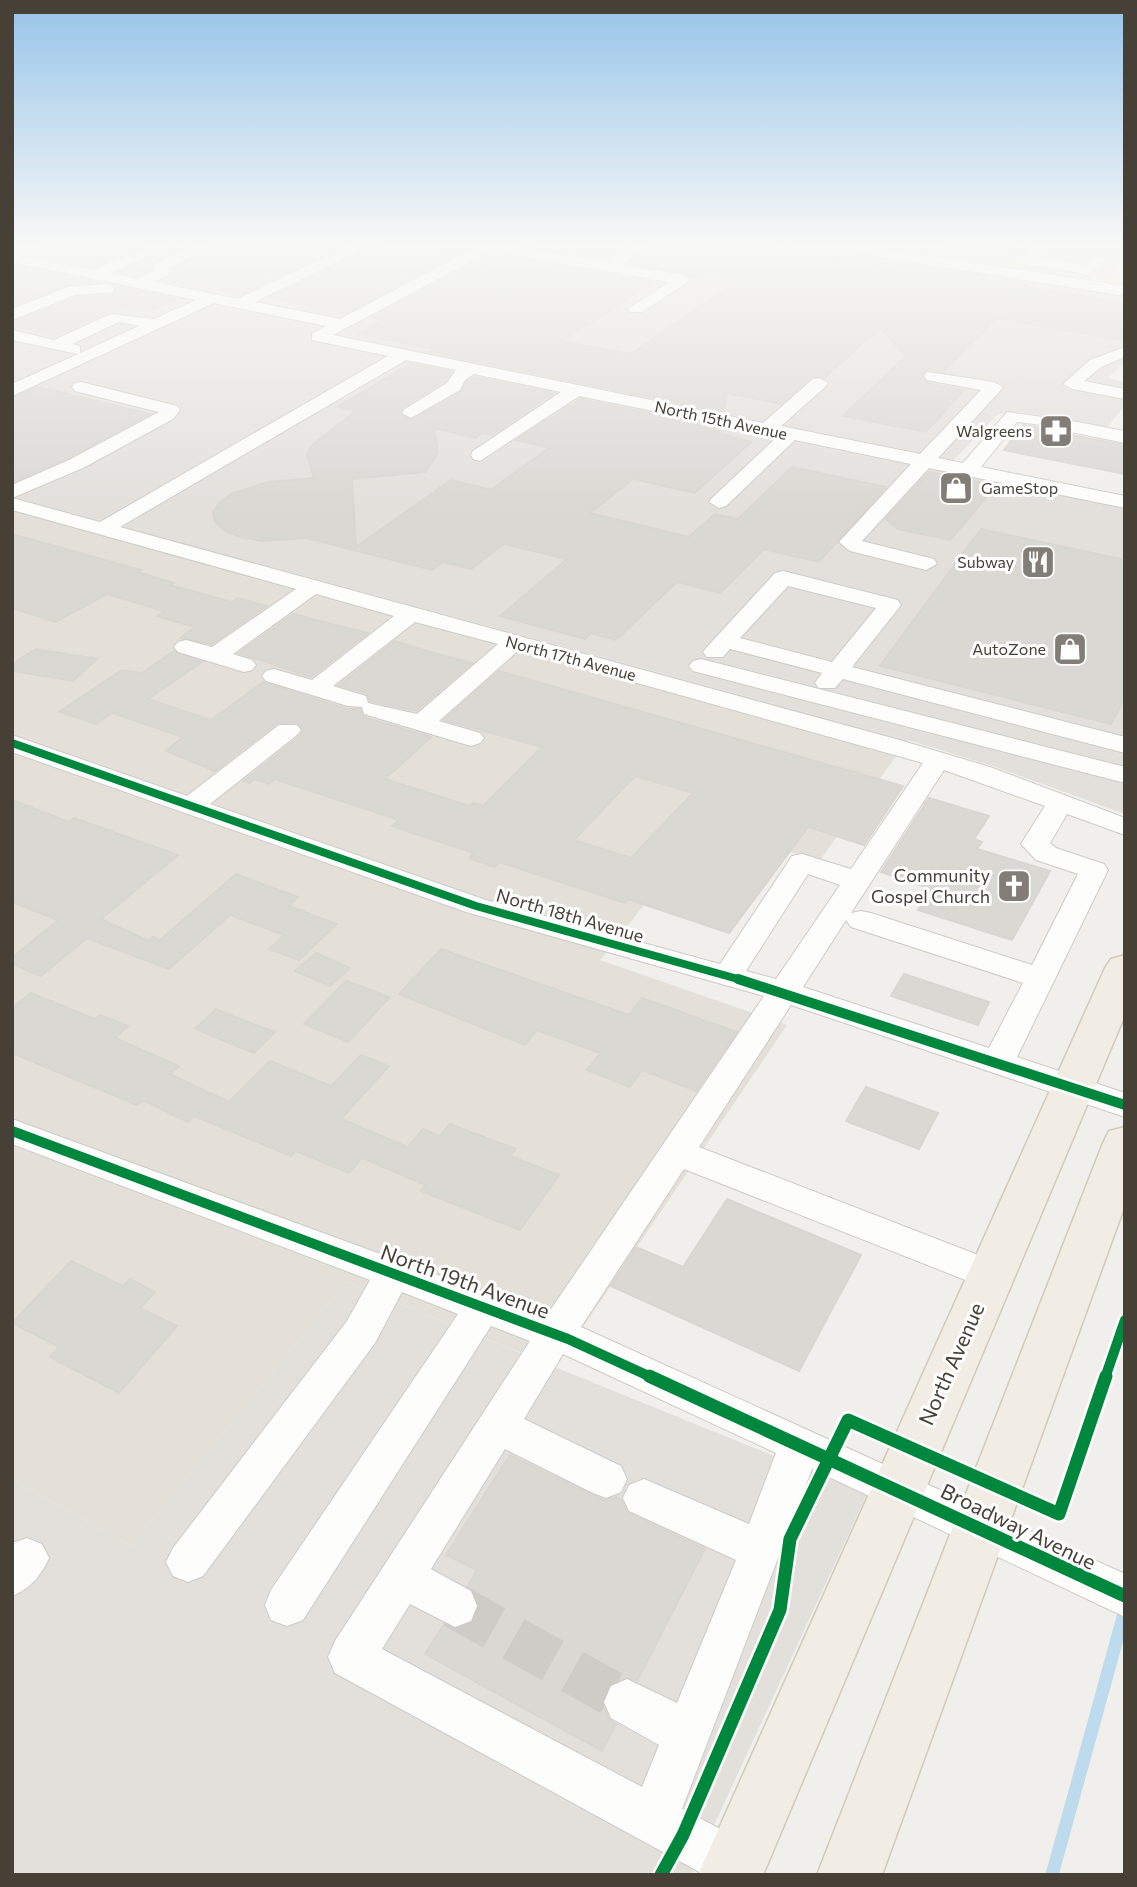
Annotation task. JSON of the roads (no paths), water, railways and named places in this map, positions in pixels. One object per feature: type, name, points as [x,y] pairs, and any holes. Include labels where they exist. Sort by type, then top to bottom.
[{"type":"main road","name":"North Avenue","points":[[733,1869],[1125,968]]},
{"type":"main road","points":[[849,1875],[1125,1143]]},
{"type":"street","points":[[57,345],[83,333]]},
{"type":"street","points":[[12,391],[137,333]]},
{"type":"street","name":"North 15th Avenue","points":[[325,333],[318,337],[968,470],[1048,495],[1125,502]]},
{"type":"street","points":[[12,335],[92,354]]},
{"type":"street","points":[[1125,352],[1101,359],[1082,372],[1072,384],[1125,394]]},
{"type":"street","points":[[102,529],[404,354]]},
{"type":"street","points":[[411,413],[454,386],[458,377],[472,368]]},
{"type":"street","points":[[926,564],[849,542],[994,387],[933,376]]},
{"type":"street","points":[[767,429],[819,383]]},
{"type":"street","points":[[12,492],[76,464],[167,415],[171,410],[81,387]]},
{"type":"street","points":[[480,455],[576,390]]},
{"type":"street","points":[[784,414],[939,446]]},
{"type":"street","points":[[968,470],[1013,416],[1044,422]]},
{"type":"street","points":[[1067,426],[1125,437]]},
{"type":"street","points":[[719,502],[791,434]]},
{"type":"street","name":"North 17th Avenue","points":[[12,505],[938,760],[1125,827]]},
{"type":"street","points":[[681,688],[783,578],[890,605],[838,671],[794,719]]},
{"type":"street","points":[[215,656],[312,587]]},
{"type":"street","points":[[316,688],[411,614]]},
{"type":"street","points":[[725,641],[1125,745]]},
{"type":"street","points":[[420,724],[515,642]]},
{"type":"street","points":[[186,647],[244,665]]},
{"type":"street","points":[[701,666],[1125,775]]},
{"type":"street","points":[[274,676],[471,738]]},
{"type":"street","points":[[192,805],[288,730]]},
{"type":"street","name":"North 18th Avenue","points":[[12,743],[476,906],[785,992],[1125,1105]]},
{"type":"street","points":[[733,1869],[653,1820],[351,1657],[555,1335],[938,760]]},
{"type":"street","points":[[998,1063],[1094,870],[1046,854],[1035,844],[1060,803]]},
{"type":"street","points":[[727,976],[802,862],[858,881]]},
{"type":"street","points":[[861,920],[1040,978]]},
{"type":"street","name":"North 19th Avenue","points":[[12,1131],[555,1335],[897,1488]]},
{"type":"street","points":[[677,1152],[991,1275]]},
{"type":"street","points":[[188,1562],[361,1332],[393,1275]]},
{"type":"street","points":[[287,1605],[483,1307]]},
{"type":"street","points":[[498,1426],[761,1550]]},
{"type":"street","points":[[653,1820],[761,1550],[800,1444]]},
{"type":"street","name":"Broadway Avenue","points":[[897,1488],[1114,1591]]},
{"type":"street","points":[[403,1576],[455,1606]]},
{"type":"street","points":[[627,1702],[687,1734]]},
{"type":"waterway","points":[[1052,1875],[1125,1610]]},
{"type":"tunnel","points":[[455,1606],[627,1702]]},
{"type":"place","name":"Walgreens","points":[[1056,431]]},
{"type":"place","name":"GameStop","points":[[956,488]]},
{"type":"place","name":"Subway","points":[[1038,562]]},
{"type":"place","name":"AutoZone","points":[[1070,649]]},
{"type":"place","name":"Community Gospel Church","points":[[1014,886]]}]
